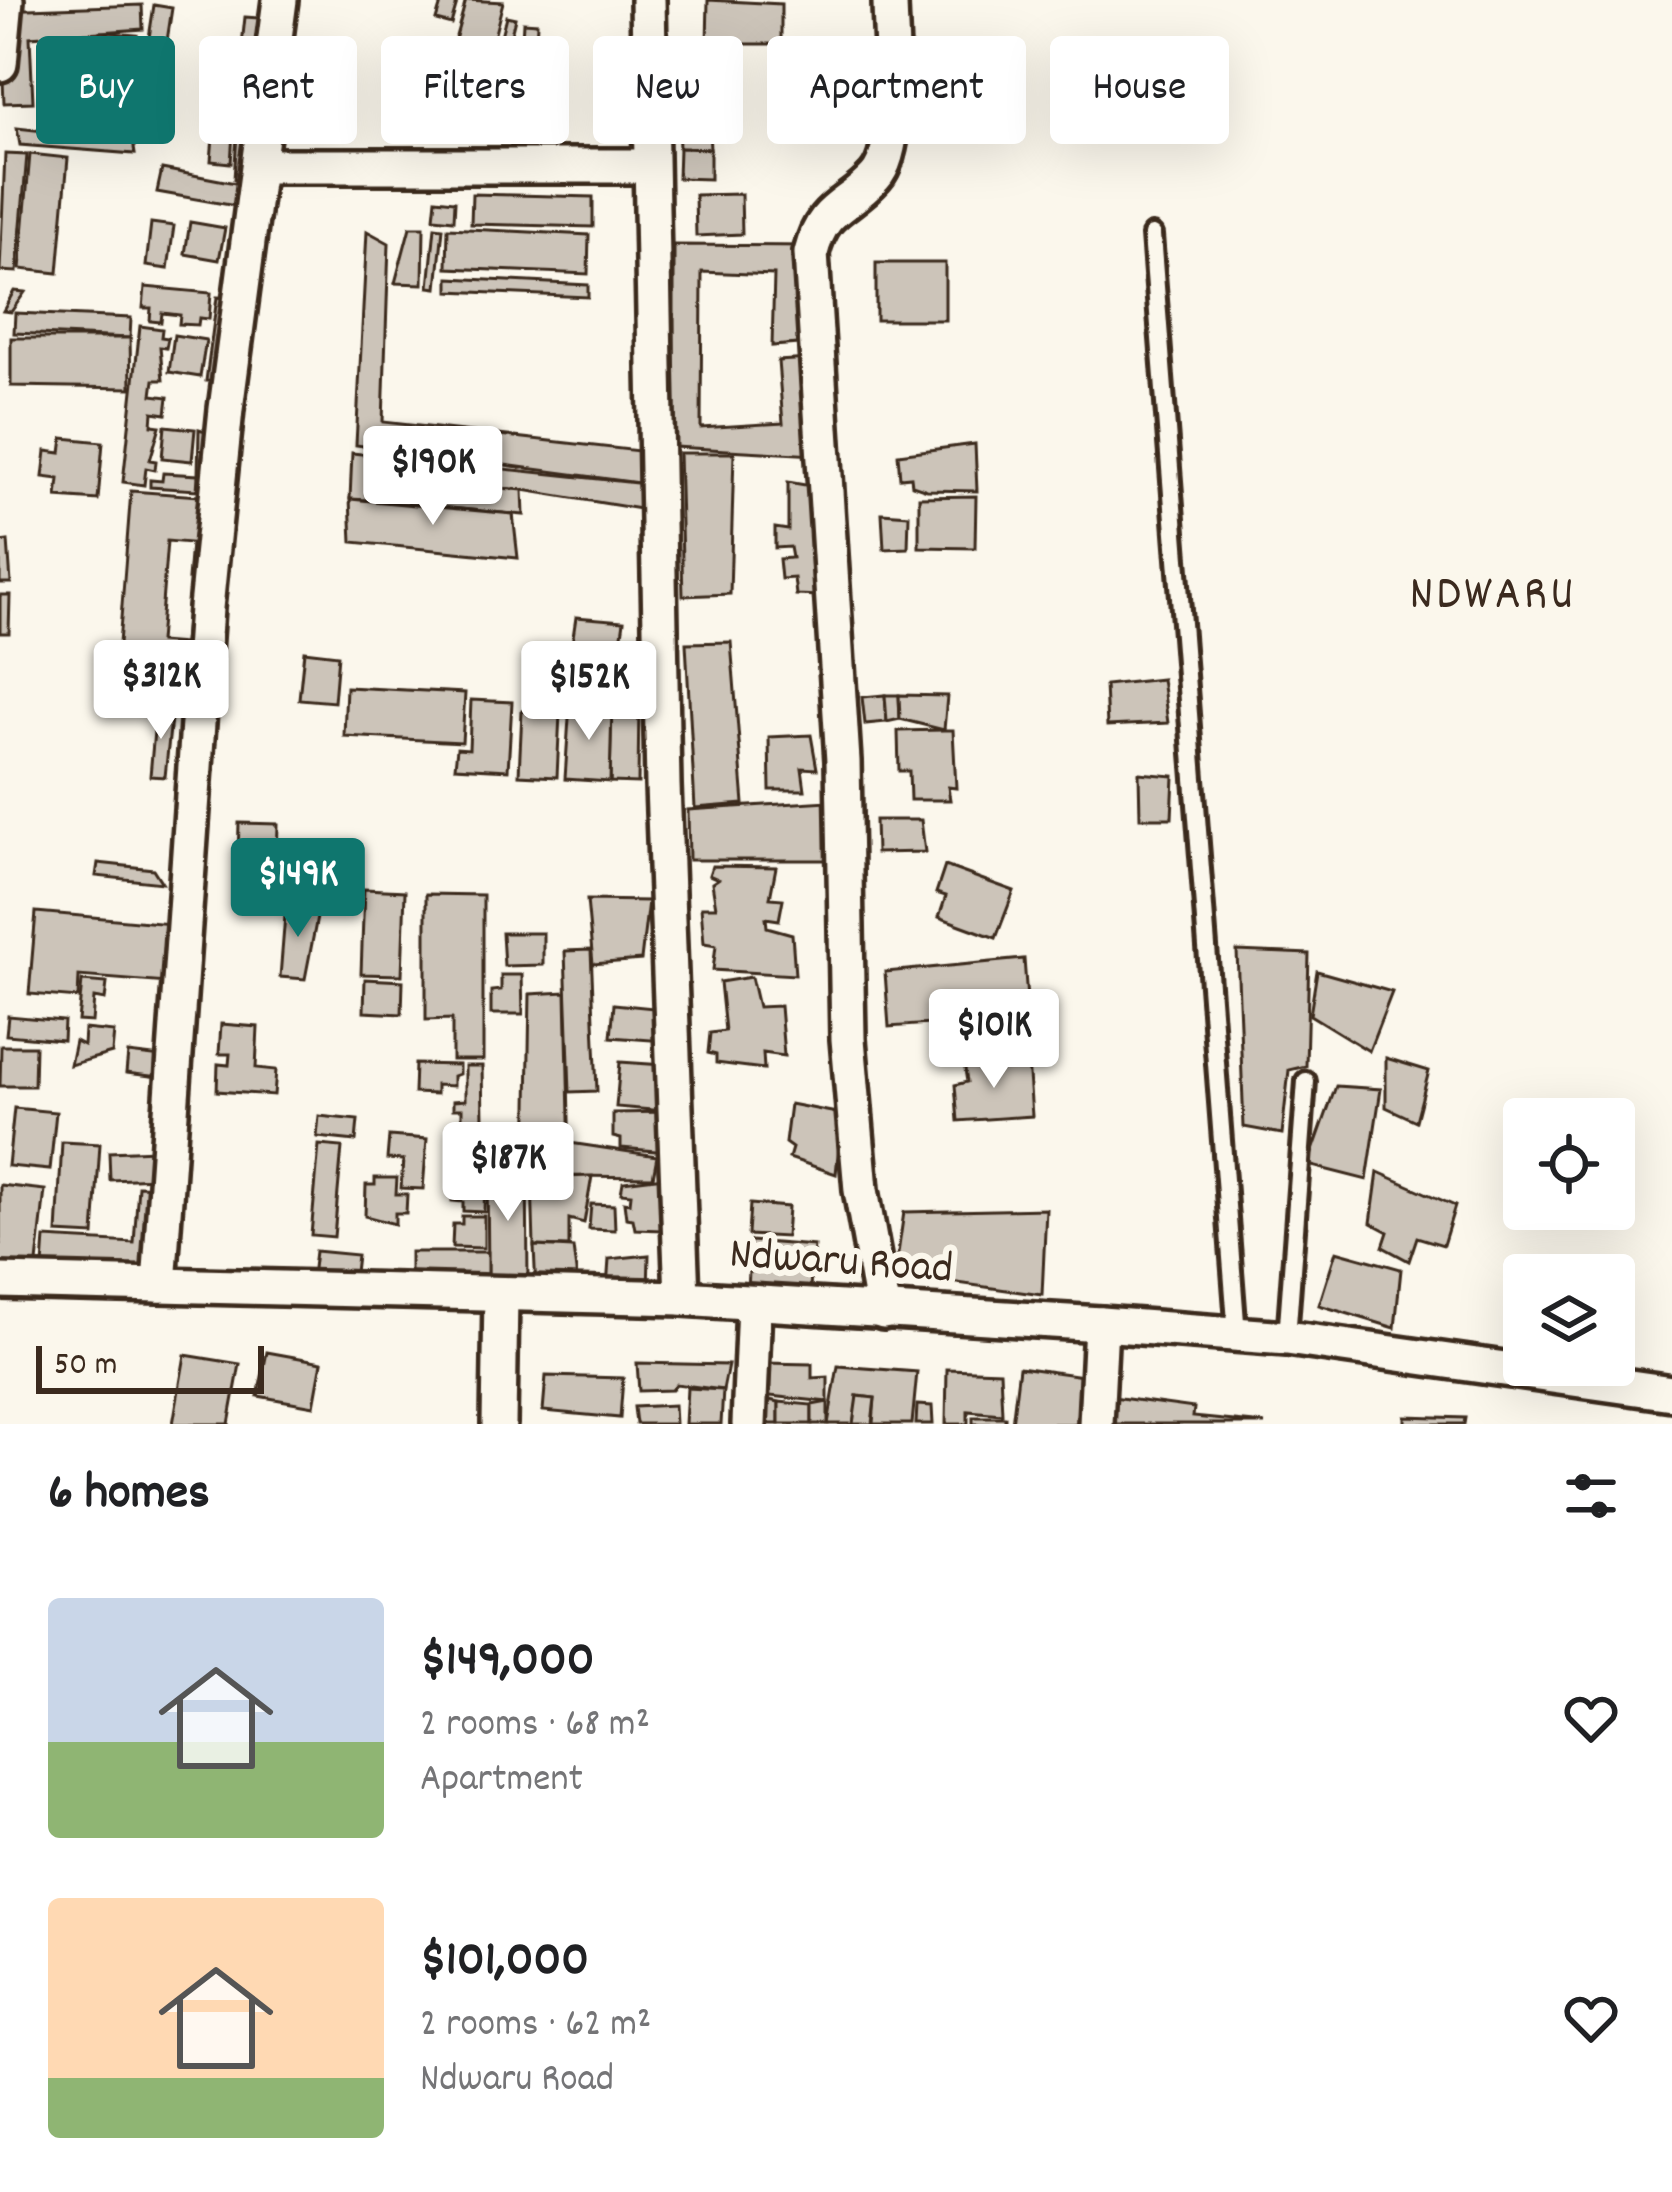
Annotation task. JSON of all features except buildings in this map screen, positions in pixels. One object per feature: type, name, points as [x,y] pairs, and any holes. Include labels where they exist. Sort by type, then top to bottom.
[{"type":"street","points":[[0,64],[6,0]]},
{"type":"street","points":[[159,1285],[206,608],[226,409],[262,166],[280,0]]},
{"type":"street","points":[[648,0],[682,1298]]},
{"type":"street","points":[[883,1312],[861,1190],[848,1039],[844,761],[811,253],[818,224],[878,175],[891,137],[890,0]]},
{"type":"street","points":[[262,166],[650,166]]},
{"type":"street","name":"Ndwaru Road","points":[[0,1281],[682,1298],[1101,1324],[1287,1338],[1672,1393]]},
{"type":"street","points":[[499,1424],[501,1295]]},
{"type":"street","points":[[749,1424],[754,1305]]},
{"type":"street","points":[[1096,1424],[1101,1324]]},
{"type":"lane","points":[[1152,235],[1237,1336]]},
{"type":"lane","points":[[1287,1338],[1306,1081]]},
{"type":"district","name":"NDWARU","points":[[1493,597]]}]
